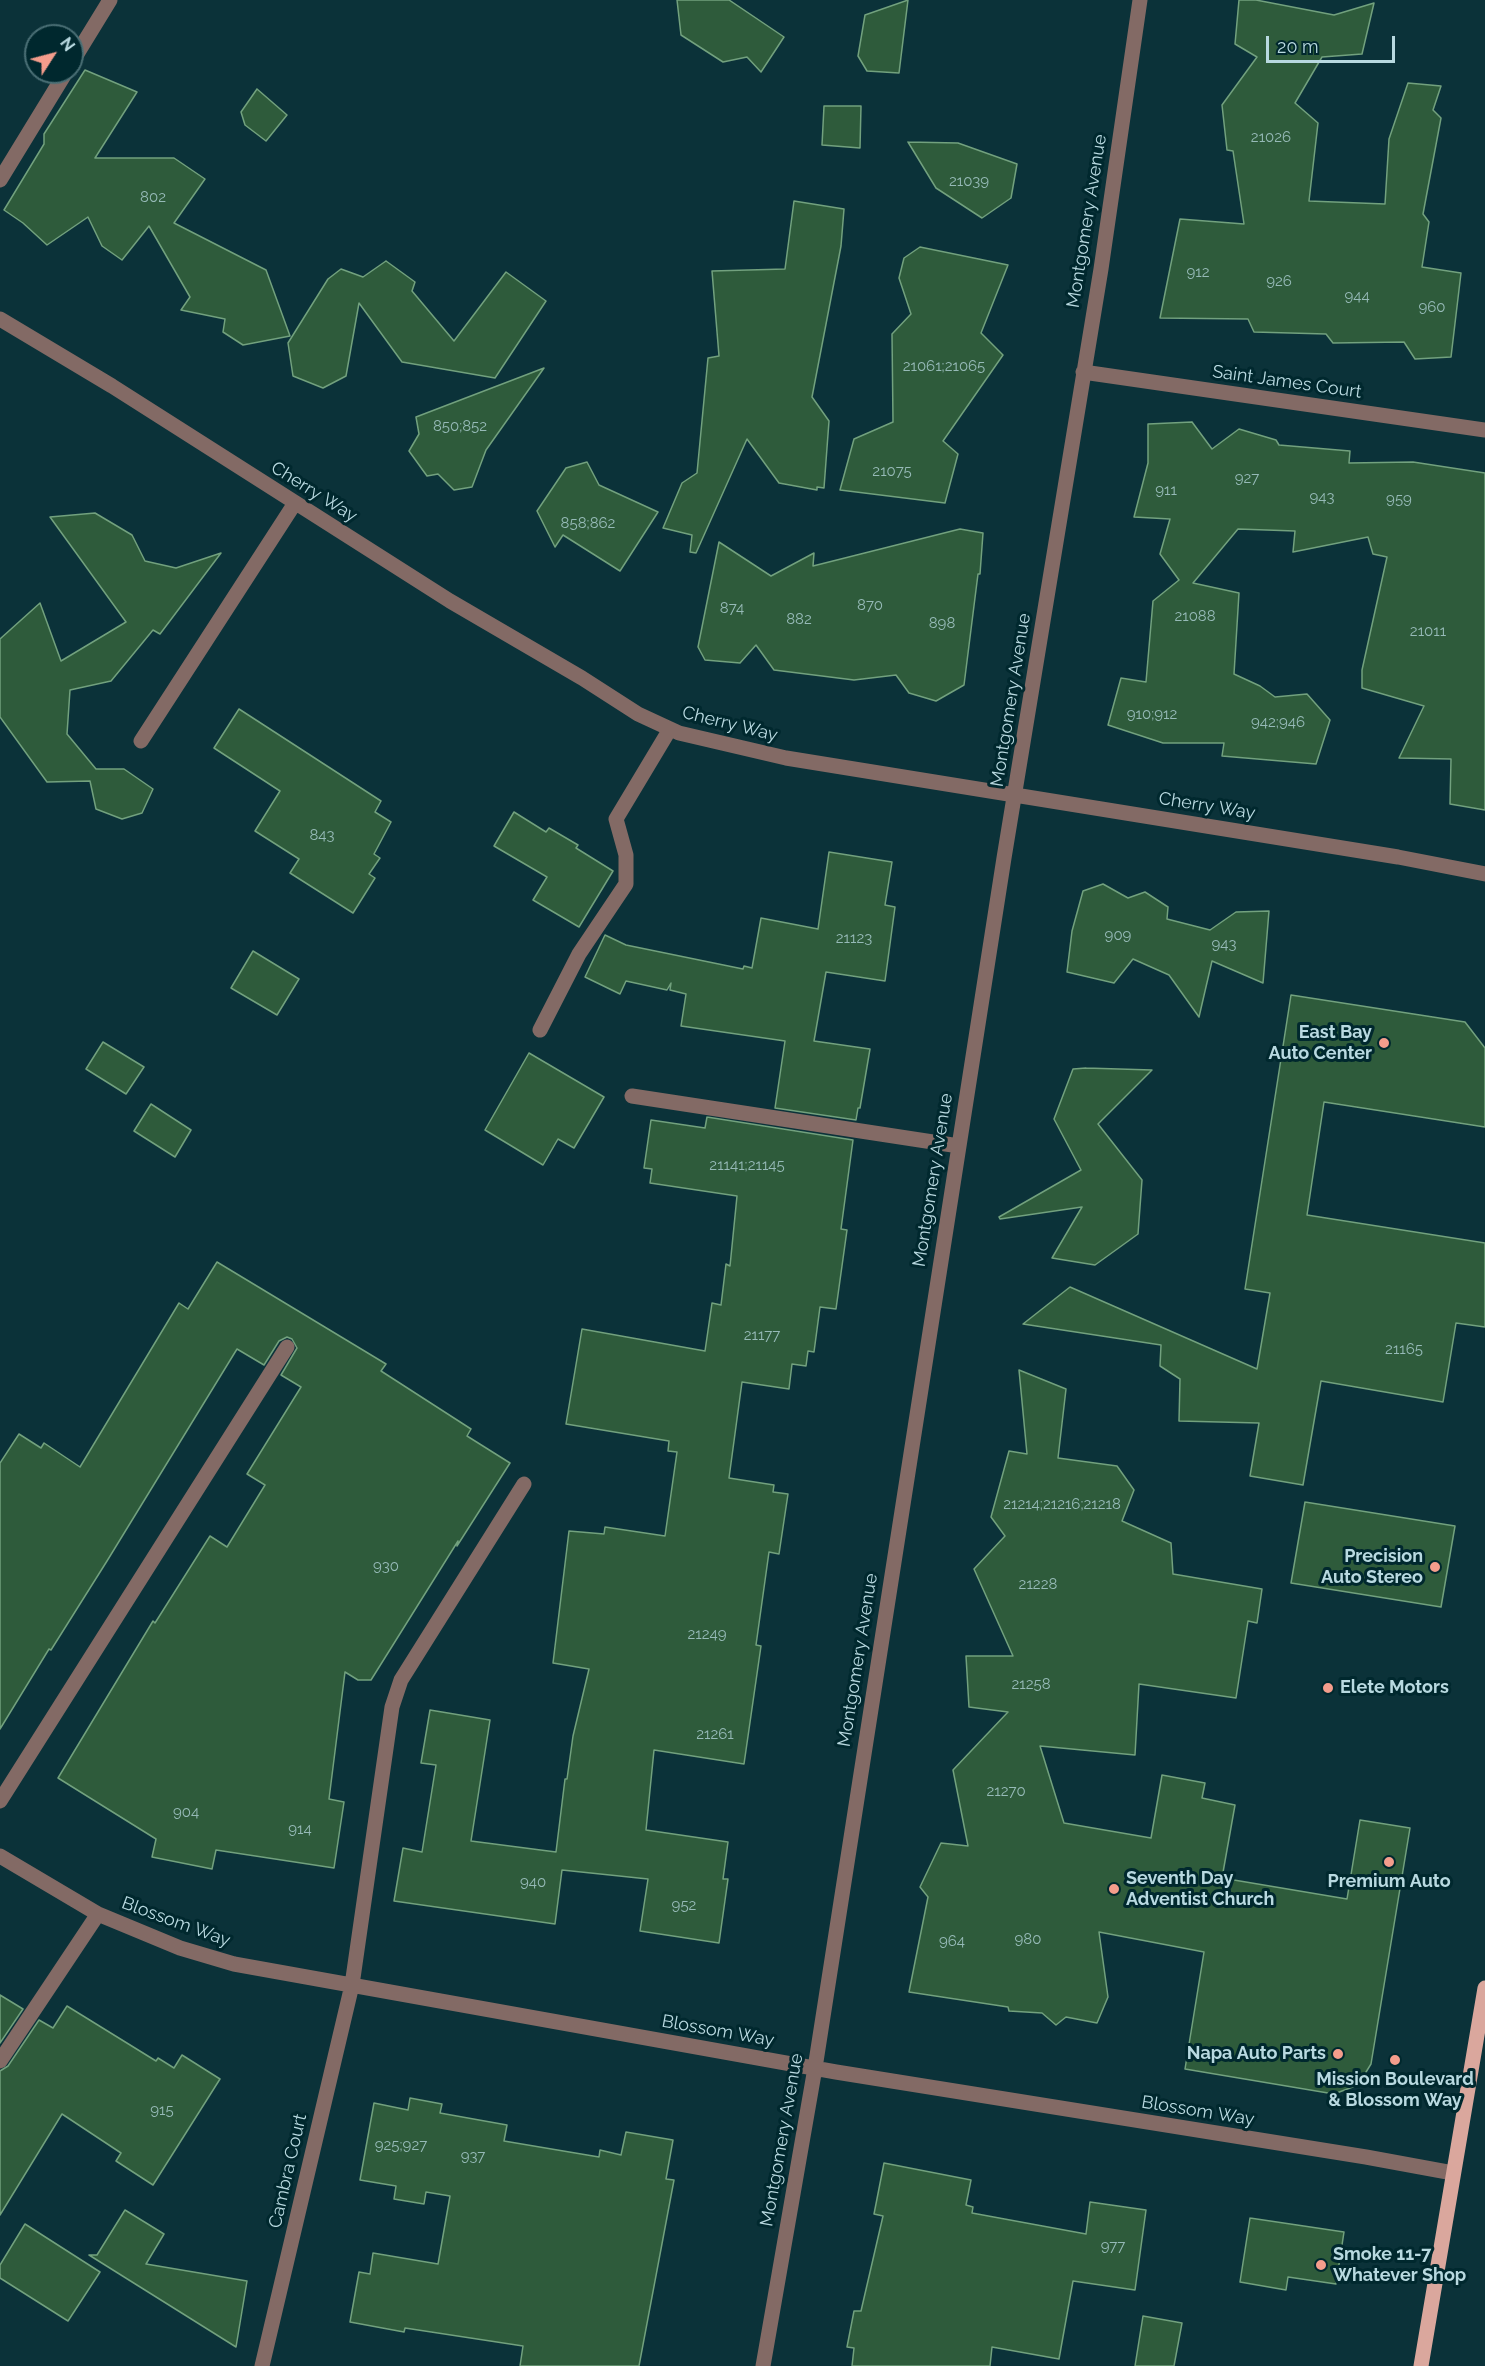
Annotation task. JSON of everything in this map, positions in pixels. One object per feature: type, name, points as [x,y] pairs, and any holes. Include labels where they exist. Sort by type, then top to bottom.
[{"type":"main road","points":[[1421,2366],[1485,1988]]},
{"type":"street","points":[[84,42],[110,0]]},
{"type":"street","name":"Montgomery Avenue","points":[[763,2366],[815,2068],[958,1146],[1101,269],[1140,0]]},
{"type":"street","points":[[0,180],[59,84]]},
{"type":"street","name":"Cherry Way","points":[[0,319],[112,386],[450,601],[582,678],[638,714],[680,733],[786,758],[1398,857],[1485,874]]},
{"type":"street","name":"Saint James Court","points":[[1083,372],[1485,430]]},
{"type":"street","points":[[141,741],[295,503]]},
{"type":"street","points":[[540,1030],[579,954],[626,884],[626,855],[616,819],[670,729]]},
{"type":"street","points":[[632,1096],[958,1146]]},
{"type":"street","points":[[0,1801],[288,1347]]},
{"type":"street","name":"Cambra Court","points":[[262,2366],[352,1985],[390,1719],[395,1698],[401,1680],[524,1484]]},
{"type":"street","name":"Blossom Way","points":[[0,1856],[98,1914],[180,1948],[234,1964],[815,2068],[1453,2173]]},
{"type":"street","points":[[0,2061],[98,1914]]},
{"type":"building","points":[[677,0],[729,0],[784,37],[761,72],[747,57],[723,62],[681,35]]},
{"type":"building","points":[[908,0],[899,73],[867,71],[858,56],[865,15]]},
{"type":"building","points":[[1239,0],[1256,0],[1334,15],[1374,3],[1362,54],[1322,57],[1295,103],[1318,123],[1309,201],[1385,204],[1389,139],[1408,83],[1441,86],[1433,110],[1441,118],[1423,214],[1429,222],[1422,267],[1461,273],[1451,357],[1415,359],[1404,342],[1333,343],[1326,334],[1254,332],[1248,319],[1160,318],[1180,219],[1244,224],[1233,151],[1227,150],[1222,105],[1257,57],[1235,44]]},
{"type":"building","points":[[85,70],[137,92],[95,158],[174,158],[205,179],[174,223],[266,270],[290,336],[243,345],[223,332],[225,319],[181,310],[190,297],[149,226],[122,260],[102,246],[88,217],[47,245],[23,223],[4,210],[44,144],[44,134],[76,84],[84,84]]},
{"type":"building","points":[[257,89],[287,115],[266,141],[245,125],[241,112]]},
{"type":"building","points":[[824,106],[861,106],[860,148],[822,145]]},
{"type":"building","points":[[908,142],[958,143],[1017,164],[1011,198],[982,218],[936,188]]},
{"type":"building","points":[[794,201],[844,209],[841,246],[812,397],[829,421],[824,488],[817,487],[817,490],[779,483],[747,439],[696,553],[690,552],[692,535],[663,528],[682,483],[697,473],[708,358],[719,356],[712,271],[785,269]]},
{"type":"building","points":[[920,247],[1008,265],[981,333],[1003,355],[943,441],[958,454],[945,503],[840,490],[854,439],[893,422],[892,334],[911,314],[899,278],[904,258]]},
{"type":"building","points":[[386,261],[415,282],[412,291],[454,341],[506,272],[546,301],[495,378],[402,362],[359,303],[346,376],[323,388],[293,376],[288,343],[328,279],[341,269],[363,277]]},
{"type":"building","points":[[544,368],[486,450],[472,487],[454,490],[438,474],[427,476],[409,451],[419,434],[416,417]]},
{"type":"building","points":[[1192,422],[1212,449],[1239,429],[1276,440],[1279,445],[1350,451],[1349,463],[1413,462],[1485,473],[1485,810],[1450,804],[1451,759],[1399,758],[1424,706],[1362,688],[1362,670],[1387,557],[1373,554],[1368,537],[1293,552],[1295,531],[1238,529],[1193,583],[1239,593],[1234,674],[1260,686],[1275,697],[1307,694],[1330,720],[1316,764],[1222,756],[1224,743],[1163,743],[1108,725],[1121,678],[1146,682],[1153,601],[1179,580],[1160,554],[1170,519],[1134,517],[1148,463],[1148,424]]},
{"type":"building","points":[[587,462],[599,485],[658,512],[620,571],[563,535],[555,547],[537,511],[566,468]]},
{"type":"building","points":[[95,513],[132,535],[145,561],[176,568],[221,553],[160,634],[153,630],[111,681],[70,690],[67,734],[96,769],[124,769],[153,789],[142,813],[122,819],[96,809],[90,781],[47,782],[0,717],[0,639],[40,603],[61,661],[126,622],[50,517]]},
{"type":"building","points":[[960,529],[983,533],[980,574],[978,574],[964,685],[936,701],[909,693],[896,675],[854,680],[774,670],[756,645],[740,663],[705,660],[698,647],[719,542],[771,576],[814,553],[813,566]]},
{"type":"building","points":[[239,709],[381,801],[375,812],[391,822],[374,854],[380,858],[369,874],[375,878],[353,913],[290,873],[299,859],[255,831],[280,791],[214,748]]},
{"type":"building","points":[[514,812],[546,832],[549,828],[578,845],[576,848],[613,871],[579,927],[533,900],[547,877],[494,846]]},
{"type":"building","points":[[829,852],[892,862],[885,905],[895,907],[885,981],[826,972],[814,1041],[870,1049],[856,1120],[775,1108],[785,1041],[681,1026],[686,994],[670,990],[671,983],[667,990],[626,981],[620,994],[585,977],[605,935],[626,945],[743,969],[744,966],[752,968],[761,918],[818,929]]},
{"type":"building","points":[[1103,884],[1128,898],[1145,892],[1168,907],[1167,919],[1210,930],[1236,912],[1269,911],[1263,983],[1212,961],[1199,1017],[1169,975],[1133,959],[1114,983],[1067,972],[1072,931],[1083,891]]},
{"type":"building","points":[[253,951],[299,979],[277,1015],[231,988]]},
{"type":"building","points":[[1291,995],[1465,1022],[1485,1048],[1485,1127],[1324,1102],[1307,1215],[1485,1243],[1485,1327],[1456,1323],[1443,1402],[1321,1381],[1303,1485],[1250,1476],[1259,1423],[1179,1421],[1180,1379],[1160,1366],[1161,1345],[1023,1324],[1070,1287],[1257,1369],[1270,1293],[1245,1289]]},
{"type":"building","points":[[103,1042],[144,1067],[126,1094],[86,1069]]},
{"type":"building","points":[[529,1053],[604,1097],[574,1148],[558,1139],[543,1165],[485,1130]]},
{"type":"building","points":[[1073,1069],[1152,1070],[1098,1124],[1142,1180],[1138,1234],[1095,1265],[1052,1258],[1082,1207],[1000,1219],[999,1217],[1081,1170],[1054,1119]]},
{"type":"building","points":[[151,1104],[191,1130],[175,1157],[134,1131]]},
{"type":"building","points":[[707,1117],[853,1140],[841,1229],[847,1230],[836,1309],[820,1307],[814,1352],[808,1351],[806,1366],[792,1364],[789,1389],[742,1382],[729,1478],[774,1485],[773,1492],[788,1494],[779,1554],[769,1552],[756,1645],[761,1646],[744,1764],[654,1750],[646,1830],[728,1842],[723,1879],[728,1879],[719,1943],[640,1931],[648,1879],[562,1870],[555,1924],[394,1901],[403,1848],[422,1852],[436,1765],[421,1763],[430,1710],[490,1720],[471,1841],[556,1852],[565,1779],[567,1779],[573,1736],[589,1669],[553,1663],[569,1531],[604,1534],[605,1527],[665,1536],[677,1452],[668,1451],[669,1441],[566,1424],[582,1329],[705,1351],[712,1303],[721,1305],[726,1264],[730,1266],[737,1196],[650,1183],[652,1169],[644,1168],[651,1120],[705,1128]]},
{"type":"building","points":[[217,1262],[386,1364],[381,1371],[471,1429],[467,1436],[510,1463],[371,1680],[358,1680],[345,1672],[329,1799],[344,1802],[334,1868],[216,1850],[212,1869],[152,1857],[156,1839],[58,1778],[153,1621],[155,1623],[210,1536],[227,1547],[265,1485],[247,1474],[301,1387],[281,1375],[297,1348],[292,1339],[287,1337],[279,1341],[264,1365],[237,1349],[107,1561],[0,1729],[0,1463],[19,1434],[41,1448],[44,1443],[80,1467],[179,1303],[188,1309]]},
{"type":"building","points":[[1019,1370],[1066,1389],[1058,1458],[1117,1466],[1134,1490],[1122,1521],[1171,1543],[1173,1574],[1262,1589],[1257,1623],[1248,1621],[1236,1698],[1139,1684],[1135,1755],[1040,1746],[1064,1823],[1151,1838],[1162,1775],[1205,1783],[1202,1798],[1235,1805],[1222,1878],[1347,1899],[1360,1820],[1410,1828],[1371,2064],[1358,2085],[1334,2094],[1185,2069],[1204,1952],[1099,1932],[1108,1997],[1097,2023],[1066,2017],[1056,2025],[1042,2013],[1009,2011],[1008,2007],[909,1992],[928,1897],[920,1887],[941,1843],[968,1846],[953,1770],[1008,1712],[969,1707],[966,1656],[1013,1656],[974,1569],[1005,1536],[991,1517],[1009,1451],[1027,1454]]},
{"type":"building","points":[[1305,1502],[1455,1526],[1441,1607],[1291,1583]]},
{"type":"building","points":[[0,1995],[23,2009],[0,2043]]},
{"type":"building","points":[[67,2006],[156,2061],[158,2058],[174,2068],[182,2055],[220,2079],[153,2185],[116,2161],[121,2153],[62,2114],[0,2215],[0,2071],[8,2066],[39,2020],[53,2028]]},
{"type":"building","points":[[410,2098],[442,2104],[440,2113],[507,2125],[504,2141],[599,2157],[600,2150],[621,2155],[626,2132],[673,2140],[666,2179],[674,2180],[639,2366],[520,2366],[523,2346],[405,2328],[404,2332],[350,2322],[359,2272],[370,2274],[373,2253],[438,2264],[450,2196],[426,2192],[424,2204],[394,2199],[396,2186],[360,2180],[374,2103],[408,2110]]},
{"type":"building","points":[[884,2163],[971,2180],[966,2205],[973,2207],[972,2213],[1086,2234],[1090,2202],[1146,2210],[1135,2290],[1073,2281],[1059,2359],[992,2347],[990,2366],[852,2366],[854,2348],[847,2347],[854,2311],[861,2311],[883,2216],[874,2214]]},
{"type":"building","points":[[125,2210],[164,2234],[146,2264],[247,2281],[236,2347],[89,2255],[97,2255]]},
{"type":"building","points":[[1250,2218],[1344,2232],[1336,2284],[1288,2277],[1286,2290],[1240,2282]]},
{"type":"building","points":[[25,2224],[100,2272],[68,2321],[0,2278],[0,2265]]},
{"type":"building","points":[[1143,2316],[1182,2323],[1174,2366],[1135,2366]]},
{"type":"place","name":"East Bay Auto Center","points":[[1384,1043]]},
{"type":"place","name":"Precision Auto Stereo","points":[[1435,1567]]},
{"type":"place","name":"Elete Motors","points":[[1328,1688]]},
{"type":"place","name":"Premium Auto","points":[[1389,1862]]},
{"type":"place","name":"Seventh Day Adventist Church","points":[[1114,1889]]},
{"type":"place","name":"Napa Auto Parts","points":[[1338,2054]]},
{"type":"place","name":"Mission Boulevard & Blossom Way","points":[[1395,2060]]},
{"type":"place","name":"Smoke 11-7 Whatever Shop","points":[[1321,2265]]}]
